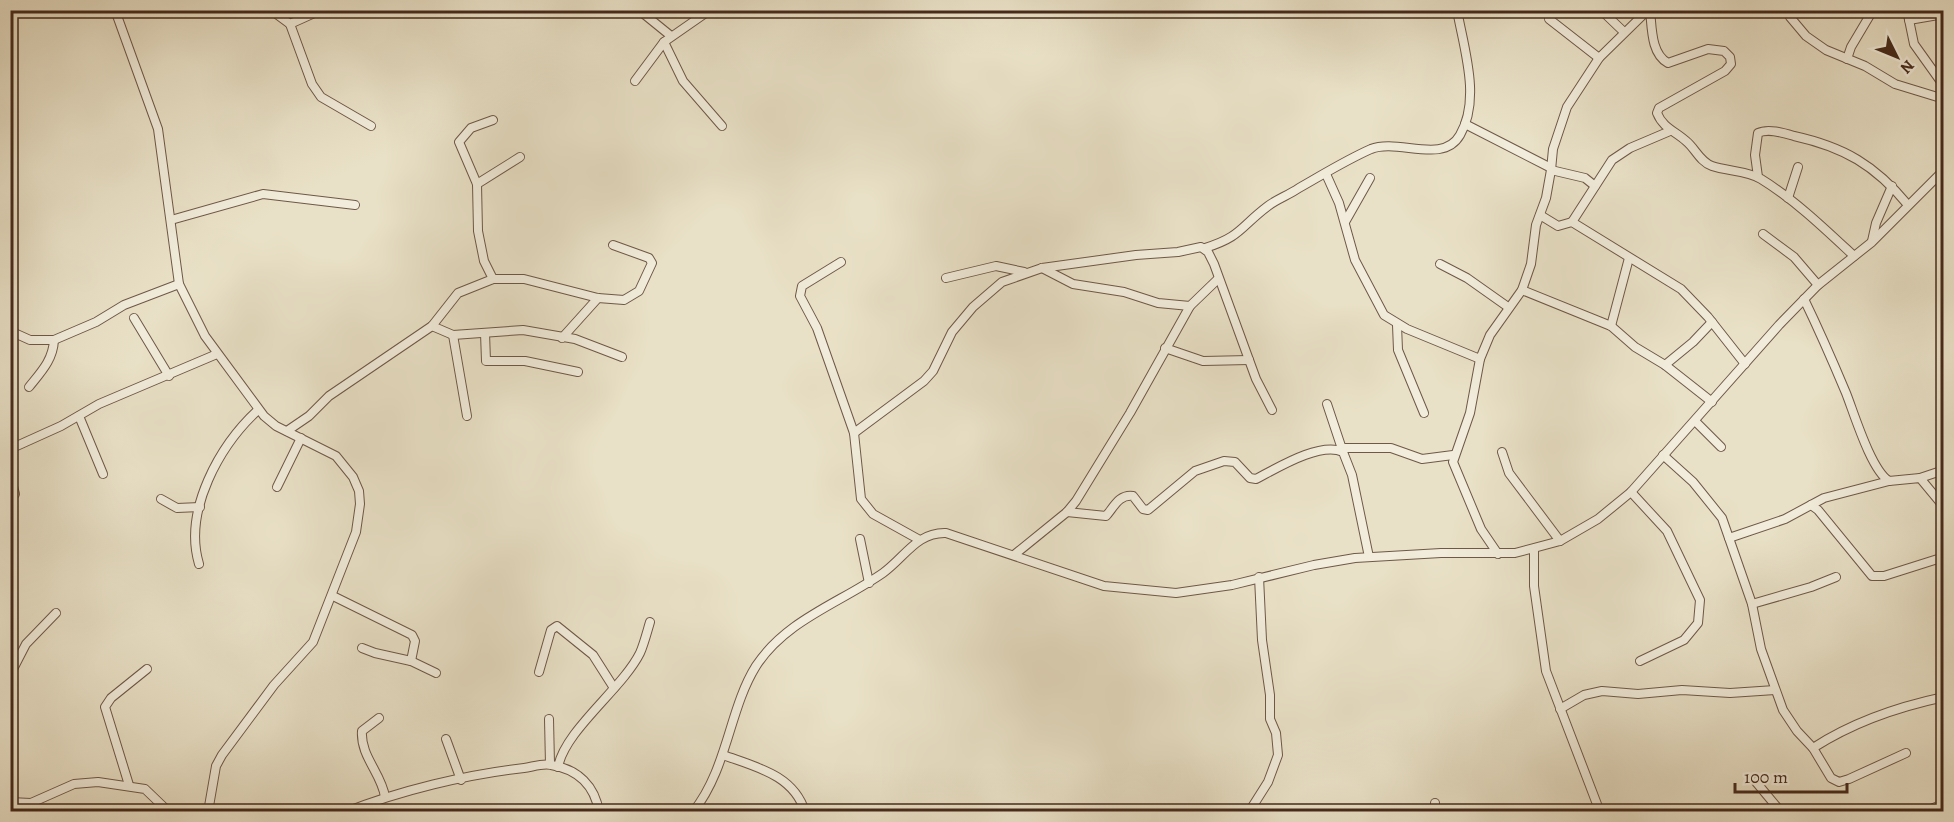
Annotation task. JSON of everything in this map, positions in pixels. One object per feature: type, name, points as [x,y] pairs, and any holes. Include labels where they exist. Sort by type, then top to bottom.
[{"type":"street","points":[[115,10],[158,129],[179,284],[195,321],[258,410],[276,426],[336,456],[349,471],[359,490],[356,532],[333,596],[306,653],[274,685],[222,755],[216,766],[208,812]]},
{"type":"street","points":[[290,24],[321,10]]},
{"type":"street","points":[[639,10],[668,39],[683,81],[722,126]]},
{"type":"street","points":[[635,81],[668,39],[710,10]]},
{"type":"street","points":[[854,433],[924,381],[933,371],[952,332],[992,289],[1002,282],[1042,268],[1205,248],[1229,241],[1269,205],[1383,145],[1435,150],[1451,145],[1459,137],[1469,113],[1469,92],[1457,10]]},
{"type":"street","points":[[1601,10],[1624,32]]},
{"type":"street","points":[[1498,554],[1481,529],[1452,462],[1470,413],[1480,359],[1490,335],[1522,290],[1534,255],[1536,225],[1551,169],[1558,127],[1567,107],[1599,58],[1649,10]]},
{"type":"street","points":[[1649,10],[1656,52],[1661,59],[1668,63],[1708,49],[1724,51],[1730,57],[1731,64],[1725,71],[1659,108],[1657,113],[1659,118],[1670,131],[1685,140],[1711,166],[1758,177],[1788,198],[1854,256]]},
{"type":"street","points":[[1847,59],[1851,47],[1873,10]]},
{"type":"street","points":[[1907,10],[1914,45],[1944,86]]},
{"type":"street","points":[[272,11],[290,24],[312,84],[321,97],[371,126]]},
{"type":"street","points":[[1909,20],[1944,14]]},
{"type":"street","points":[[1790,17],[1814,43],[1895,84],[1944,99]]},
{"type":"street","points":[[1549,19],[1599,58]]},
{"type":"street","points":[[493,120],[471,128],[459,142],[477,184],[478,231],[484,261],[493,279]]},
{"type":"street","points":[[1465,124],[1551,169],[1585,178],[1595,186]]},
{"type":"street","points":[[1540,215],[1558,226],[1572,222],[1605,168],[1620,154],[1670,131]]},
{"type":"street","points":[[1758,177],[1755,171],[1756,143],[1758,133],[1766,131],[1821,142],[1849,153],[1892,186],[1908,205]]},
{"type":"street","points":[[477,184],[520,157]]},
{"type":"street","points":[[1788,198],[1798,167]]},
{"type":"street","points":[[693,812],[702,801],[723,755],[748,682],[766,653],[790,628],[869,583],[886,571],[918,540],[937,533],[946,533],[1104,586],[1176,593],[1198,591],[1314,565],[1369,557],[1441,553],[1498,554],[1534,550],[1560,541],[1598,519],[1631,492],[1804,299],[1872,242],[1944,170]]},
{"type":"street","points":[[1326,174],[1345,222],[1356,260],[1384,315],[1397,325],[1480,359]]},
{"type":"street","points":[[1345,222],[1370,178]]},
{"type":"street","points":[[1872,242],[1876,223],[1892,186]]},
{"type":"street","points":[[171,220],[263,194],[355,205]]},
{"type":"street","points":[[1572,222],[1681,290],[1712,322],[1745,364]]},
{"type":"street","points":[[1763,234],[1794,257],[1818,285]]},
{"type":"street","points":[[287,431],[309,416],[329,396],[432,326],[458,292],[493,279],[524,279],[598,298],[624,300],[634,296],[644,284],[652,263],[650,258],[613,245]]},
{"type":"street","points":[[1205,248],[1214,264],[1249,360],[1272,410]]},
{"type":"street","points":[[1611,326],[1629,258]]},
{"type":"street","points":[[841,262],[802,286],[799,291],[817,328],[854,433],[861,499],[873,514],[918,540]]},
{"type":"street","points":[[1440,264],[1467,278],[1508,307]]},
{"type":"street","points":[[946,278],[996,266],[1026,273]]},
{"type":"street","points":[[1042,268],[1073,284],[1124,292],[1158,303],[1190,306]]},
{"type":"street","points":[[1014,555],[1067,512],[1089,483],[1190,306],[1218,279]]},
{"type":"street","points":[[10,331],[30,340],[54,340],[96,322],[124,305],[179,284]]},
{"type":"street","points":[[1522,290],[1611,326],[1712,402]]},
{"type":"street","points":[[562,338],[598,298]]},
{"type":"street","points":[[1804,299],[1846,392],[1866,445],[1888,481]]},
{"type":"street","points":[[134,318],[169,376]]},
{"type":"street","points":[[1665,365],[1694,342],[1712,322]]},
{"type":"street","points":[[1397,325],[1398,350],[1424,413]]},
{"type":"street","points":[[432,326],[453,335],[523,330],[575,339],[622,357]]},
{"type":"street","points":[[485,333],[486,361],[525,361],[578,372]]},
{"type":"street","points":[[453,335],[467,416]]},
{"type":"street","points":[[28,387],[47,364],[53,351],[54,340]]},
{"type":"street","points":[[1165,348],[1203,361],[1249,360]]},
{"type":"street","points":[[10,449],[99,404],[218,354]]},
{"type":"street","points":[[1327,404],[1352,476],[1369,557]]},
{"type":"street","points":[[199,564],[195,535],[203,494],[221,452],[243,424],[258,410]]},
{"type":"street","points":[[79,416],[103,474]]},
{"type":"street","points":[[1696,422],[1721,447]]},
{"type":"street","points":[[277,487],[301,438]]},
{"type":"street","points":[[1067,512],[1106,516],[1120,499],[1127,495],[1133,496],[1143,509],[1148,510],[1195,471],[1224,461],[1236,462],[1250,478],[1256,479],[1320,449],[1391,448],[1422,459],[1454,455]]},
{"type":"street","points":[[1502,452],[1509,473],[1560,541]]},
{"type":"street","points":[[1663,455],[1714,506],[1729,538],[1752,604],[1761,649],[1775,690],[1797,731],[1813,748],[1831,778],[1839,782],[1906,753]]},
{"type":"street","points":[[1729,538],[1785,519],[1824,498],[1888,481],[1920,478],[1944,470]]},
{"type":"street","points":[[10,475],[15,494]]},
{"type":"street","points":[[1920,478],[1944,507]]},
{"type":"street","points":[[1631,492],[1667,531],[1700,600],[1698,622],[1684,640],[1640,662]]},
{"type":"street","points":[[161,499],[177,508],[200,507]]},
{"type":"street","points":[[1811,505],[1818,510],[1872,576],[1878,577],[1902,571],[1944,557]]},
{"type":"street","points":[[860,539],[869,583]]},
{"type":"street","points":[[1534,550],[1539,630],[1546,671],[1600,812]]},
{"type":"street","points":[[1250,812],[1268,782],[1278,755],[1276,733],[1270,719],[1270,695],[1262,640],[1259,577]]},
{"type":"street","points":[[1752,604],[1811,587],[1836,577]]},
{"type":"street","points":[[333,596],[412,635],[415,641],[411,661]]},
{"type":"street","points":[[10,675],[26,644],[56,613]]},
{"type":"street","points":[[558,767],[568,746],[640,654],[650,622]]},
{"type":"street","points":[[539,672],[551,630],[557,626],[593,655],[614,688]]},
{"type":"street","points":[[362,648],[375,654],[411,661],[436,673]]},
{"type":"street","points":[[129,785],[105,708],[111,698],[147,669]]},
{"type":"street","points":[[1560,709],[1584,695],[1602,691],[1638,694],[1682,690],[1730,693],[1775,690]]},
{"type":"street","points":[[1813,748],[1875,716],[1902,706],[1944,697]]},
{"type":"street","points":[[379,718],[362,731],[362,738],[366,754],[384,789],[385,797]]},
{"type":"street","points":[[549,719],[550,764]]},
{"type":"street","points":[[446,740],[461,780]]},
{"type":"street","points":[[723,755],[774,774],[797,793],[805,812]]},
{"type":"street","points":[[346,812],[385,797],[503,770],[550,764],[575,773],[589,784],[597,797],[599,812]]},
{"type":"street","points":[[10,802],[31,803],[74,784],[98,782],[145,789],[169,812]]},
{"type":"street","points":[[1756,782],[1781,812]]},
{"type":"street","points":[[369,803],[372,812]]},
{"type":"street","points":[[1924,812],[1938,806],[1944,809]]}]
